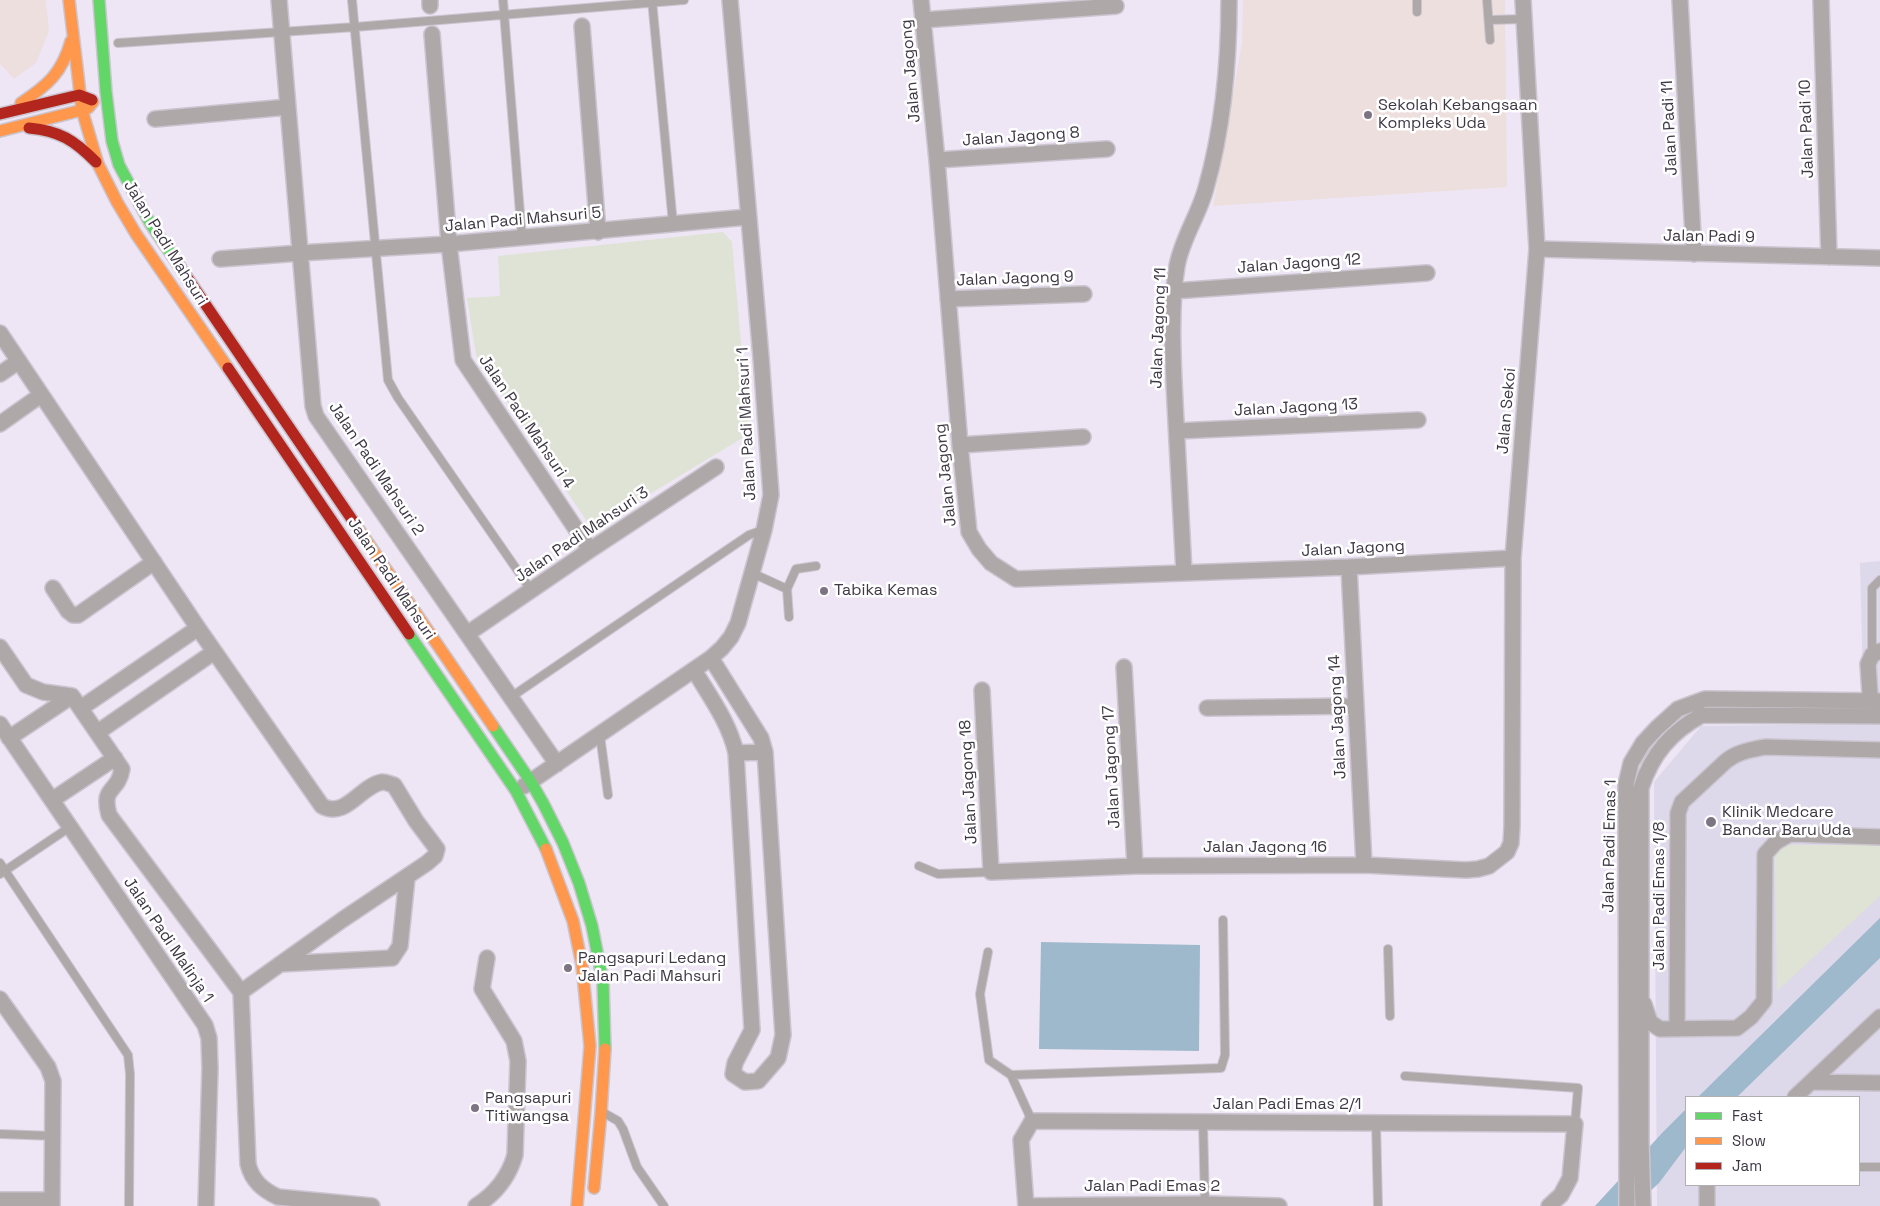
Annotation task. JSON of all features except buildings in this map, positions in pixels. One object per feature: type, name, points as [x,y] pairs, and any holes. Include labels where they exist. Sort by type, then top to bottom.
[{"type":"main road","name":"Jalan Padi Mahsuri","points":[[69,0],[82,110],[98,164],[117,202],[136,234],[516,791],[534,824],[560,884],[573,921],[582,965],[590,1046],[577,1206]]},
{"type":"main road","points":[[5,130],[82,110],[88,108],[93,101],[96,91],[90,0]]},
{"type":"main road","name":"Jalan Padi Mahsuri","points":[[99,0],[106,92],[112,140],[119,165],[132,192],[150,223],[531,782],[552,818],[573,863],[589,913],[604,986],[605,1050],[602,1112],[592,1204]]},
{"type":"main road","points":[[4,113],[36,94],[55,77],[66,58],[72,34]]},
{"type":"main road","points":[[4,113],[79,95],[86,96],[98,108],[112,140]]},
{"type":"main road","points":[[5,130],[32,128],[69,136],[98,164]]},
{"type":"street","name":"Jalan Padi Mahsuri 2","points":[[279,0],[313,406],[316,416],[557,764]]},
{"type":"street","name":"Jalan Padi Mahsuri 1","points":[[516,791],[600,736],[711,658],[731,637],[738,623],[764,530],[771,495],[730,0]]},
{"type":"street","name":"Jalan Jagong","points":[[921,0],[937,160],[960,445],[969,532],[979,549],[991,563],[1016,579],[1349,567],[1513,558]]},
{"type":"street","name":"Jalan Jagong 11","points":[[1184,573],[1173,364],[1174,291],[1177,265],[1184,243],[1200,207],[1212,164],[1225,82],[1229,0]]},
{"type":"street","name":"Jalan Sekoi","points":[[1512,826],[1513,558],[1538,249],[1523,0]]},
{"type":"street","name":"Jalan Padi 11","points":[[1680,0],[1694,254]]},
{"type":"street","name":"Jalan Padi 10","points":[[1821,0],[1829,257]]},
{"type":"street","points":[[923,20],[1116,6]]},
{"type":"street","points":[[582,26],[598,232]]},
{"type":"street","name":"Jalan Padi Mahsuri 4","points":[[432,34],[449,244],[463,360],[590,550]]},
{"type":"street","points":[[155,119],[288,107]]},
{"type":"street","name":"Jalan Jagong 8","points":[[937,160],[1107,149]]},
{"type":"street","name":"Jalan Padi Mahsuri 5","points":[[220,260],[300,252],[376,249],[598,232],[748,217]]},
{"type":"street","name":"Jalan Padi 9","points":[[1538,249],[1880,258]]},
{"type":"street","name":"Jalan Jagong 12","points":[[1174,291],[1427,272]]},
{"type":"street","name":"Jalan Jagong 9","points":[[948,299],[1084,294]]},
{"type":"street","points":[[0,333],[214,652],[322,806],[338,810],[375,785],[383,782],[394,785],[416,821],[437,849],[435,856],[406,878],[342,920],[241,992]]},
{"type":"street","points":[[0,374],[19,361]]},
{"type":"street","points":[[0,424],[41,396]]},
{"type":"street","name":"Jalan Jagong 13","points":[[1176,431],[1418,420]]},
{"type":"street","points":[[960,445],[1083,437]]},
{"type":"street","name":"Jalan Padi Mahsuri 3","points":[[467,634],[716,467]]},
{"type":"street","points":[[53,588],[68,611],[73,615],[78,614],[154,562]]},
{"type":"street","name":"Jalan Jagong 14","points":[[1349,567],[1364,864]]},
{"type":"street","points":[[9,738],[77,702],[198,628]]},
{"type":"street","points":[[0,647],[26,685],[77,702],[98,732],[122,769],[121,779],[108,794],[105,801],[109,815],[241,992],[248,1164],[250,1172],[266,1191],[278,1197],[372,1206]]},
{"type":"street","points":[[98,732],[214,652]]},
{"type":"street","points":[[1875,708],[1868,664],[1876,653]]},
{"type":"street","points":[[694,670],[724,719],[736,753],[752,1030],[735,1063],[733,1074],[745,1082],[758,1081],[778,1058],[783,1035],[765,752],[761,738],[711,658]]},
{"type":"street","name":"Jalan Jagong 17","points":[[1124,667],[1135,866]]},
{"type":"street","name":"Jalan Jagong 18","points":[[982,690],[992,872]]},
{"type":"street","name":"Jalan Padi Emas 1","points":[[1627,1206],[1626,784],[1631,763],[1657,728],[1678,709],[1705,699],[1875,708]]},
{"type":"street","points":[[1207,708],[1355,706]]},
{"type":"street","name":"Jalan Padi Emas 1","points":[[1643,1206],[1641,1141],[1641,788],[1647,769],[1655,755],[1686,724],[1702,715],[1875,708]]},
{"type":"street","name":"Jalan Padi Malinja 1","points":[[0,724],[205,1025],[209,1038],[210,1068],[206,1206]]},
{"type":"street","name":"Jalan Padi Emas 1/8","points":[[1677,1028],[1678,813],[1682,802],[1732,756],[1747,750],[1765,747],[1880,750]]},
{"type":"street","points":[[736,753],[765,752]]},
{"type":"street","points":[[52,800],[115,758]]},
{"type":"street","name":"Jalan Jagong 16","points":[[992,872],[1135,866],[1364,864],[1466,870],[1478,869],[1489,866],[1507,852],[1511,843],[1512,826]]},
{"type":"street","points":[[1642,995],[1646,1014],[1650,1022],[1660,1029],[1737,1028],[1751,1017],[1764,1002],[1765,854],[1776,842],[1790,834],[1880,837]]},
{"type":"street","points":[[280,964],[392,958],[400,946],[406,878]]},
{"type":"street","points":[[476,1206],[501,1183],[511,1168],[515,1155],[518,1061],[514,1041],[482,989],[486,958]]},
{"type":"street","points":[[0,998],[5,1017],[52,1074],[54,1081],[52,1203],[0,1200]]},
{"type":"street","points":[[1796,1096],[1880,1017]]},
{"type":"street","points":[[1641,1060],[1647,1043],[1660,1029]]},
{"type":"street","points":[[1811,1082],[1880,1083]]},
{"type":"street","points":[[1026,1206],[1021,1140],[1032,1121]]},
{"type":"street","name":"Jalan Padi Emas 2/1","points":[[1032,1121],[1576,1124]]},
{"type":"street","points":[[1549,1206],[1561,1195],[1570,1178],[1576,1124]]},
{"type":"street","points":[[1707,1186],[1707,1206]]},
{"type":"street","name":"Jalan Padi Emas 2","points":[[1026,1206],[1205,1204],[1279,1206]]},
{"type":"lane","points":[[352,0],[388,380],[398,398],[531,590]]},
{"type":"lane","points":[[503,0],[522,238]]},
{"type":"lane","points":[[118,43],[355,27],[652,1],[684,0]]},
{"type":"lane","points":[[1416,0],[1417,12]]},
{"type":"lane","points":[[1488,0],[1490,40]]},
{"type":"lane","points":[[652,1],[674,225]]},
{"type":"lane","points":[[1489,20],[1524,19]]},
{"type":"lane","points":[[511,697],[749,535],[764,530]]},
{"type":"lane","points":[[789,616],[787,589],[796,569],[816,566]]},
{"type":"lane","points":[[752,573],[787,589]]},
{"type":"lane","points":[[1876,653],[1872,588],[1880,580]]},
{"type":"lane","points":[[600,736],[608,795]]},
{"type":"lane","points":[[70,826],[2,869],[128,1055],[129,1206]]},
{"type":"lane","points":[[919,866],[938,874],[992,872]]},
{"type":"lane","points":[[1011,1075],[1221,1068],[1225,1055],[1223,920]]},
{"type":"lane","points":[[1388,949],[1390,1016]]},
{"type":"lane","points":[[988,952],[980,994],[988,1060],[1011,1075],[1032,1121]]},
{"type":"lane","points":[[1405,1076],[1578,1088],[1576,1124]]},
{"type":"lane","points":[[602,1112],[618,1121],[623,1129],[637,1167],[664,1206]]},
{"type":"lane","points":[[1203,1122],[1205,1204]]},
{"type":"lane","points":[[1376,1123],[1378,1206]]},
{"type":"lane","points":[[0,1134],[54,1136]]},
{"type":"lane","points":[[1860,1166],[1880,1167]]},
{"type":"shaded area","points":[[0,0],[46,0],[49,31],[36,63],[14,79],[0,64]]},
{"type":"shaded area","name":"Sekolah Kebangsaan Kompleks Uda","points":[[1243,0],[1505,0],[1507,187],[1213,206],[1242,43]]},
{"type":"shaded area","points":[[723,232],[732,242],[749,434],[592,529],[476,355],[467,298],[500,296],[498,256]]},
{"type":"shaded area","points":[[1880,561],[1880,1206],[1657,1206],[1654,782],[1701,726],[1864,724],[1860,563]]},
{"type":"shaded area","points":[[1787,845],[1880,845],[1880,896],[1777,991],[1775,857]]},
{"type":"water","points":[[1880,918],[1880,958],[1738,1096],[1699,1096]]},
{"type":"water","points":[[1041,942],[1200,945],[1199,1051],[1039,1049]]},
{"type":"water","points":[[1685,1110],[1685,1148],[1659,1183],[1634,1206],[1595,1206]]},
{"type":"traffic: fast","points":[[99,0],[106,92],[112,141],[119,165],[150,223],[180,267]]},
{"type":"traffic: fast","points":[[409,634],[516,791],[546,849]]},
{"type":"traffic: fast","points":[[493,726],[543,803],[563,843],[579,883],[592,926],[603,982],[605,1049]]},
{"type":"traffic: slow","points":[[69,0],[82,110],[98,164],[136,234],[228,368]]},
{"type":"traffic: slow","points":[[21,103],[53,77],[63,62],[71,41]]},
{"type":"traffic: slow","points":[[0,131],[82,110],[88,108],[93,102]]},
{"type":"traffic: slow","points":[[353,521],[493,726]]},
{"type":"traffic: slow","points":[[546,849],[573,921],[582,965],[590,1046],[577,1206]]},
{"type":"traffic: slow","points":[[594,1188],[605,1049]]},
{"type":"traffic: jam","points":[[0,114],[79,95],[92,100]]},
{"type":"traffic: jam","points":[[29,128],[49,131],[66,138],[81,148],[96,162]]},
{"type":"traffic: jam","points":[[180,267],[353,521]]},
{"type":"traffic: jam","points":[[228,368],[409,634]]},
{"type":"place","name":"Sekolah Kebangsaan Kompleks Uda","points":[[1368,115]]},
{"type":"place","name":"Tabika Kemas","points":[[824,591]]},
{"type":"place","name":"Klinik Medcare Bandar Baru Uda","points":[[1711,822]]},
{"type":"place","name":"Pangsapuri Ledang Jalan Padi Mahsuri","points":[[568,968]]},
{"type":"place","name":"Pangsapuri Titiwangsa","points":[[475,1108]]}]
